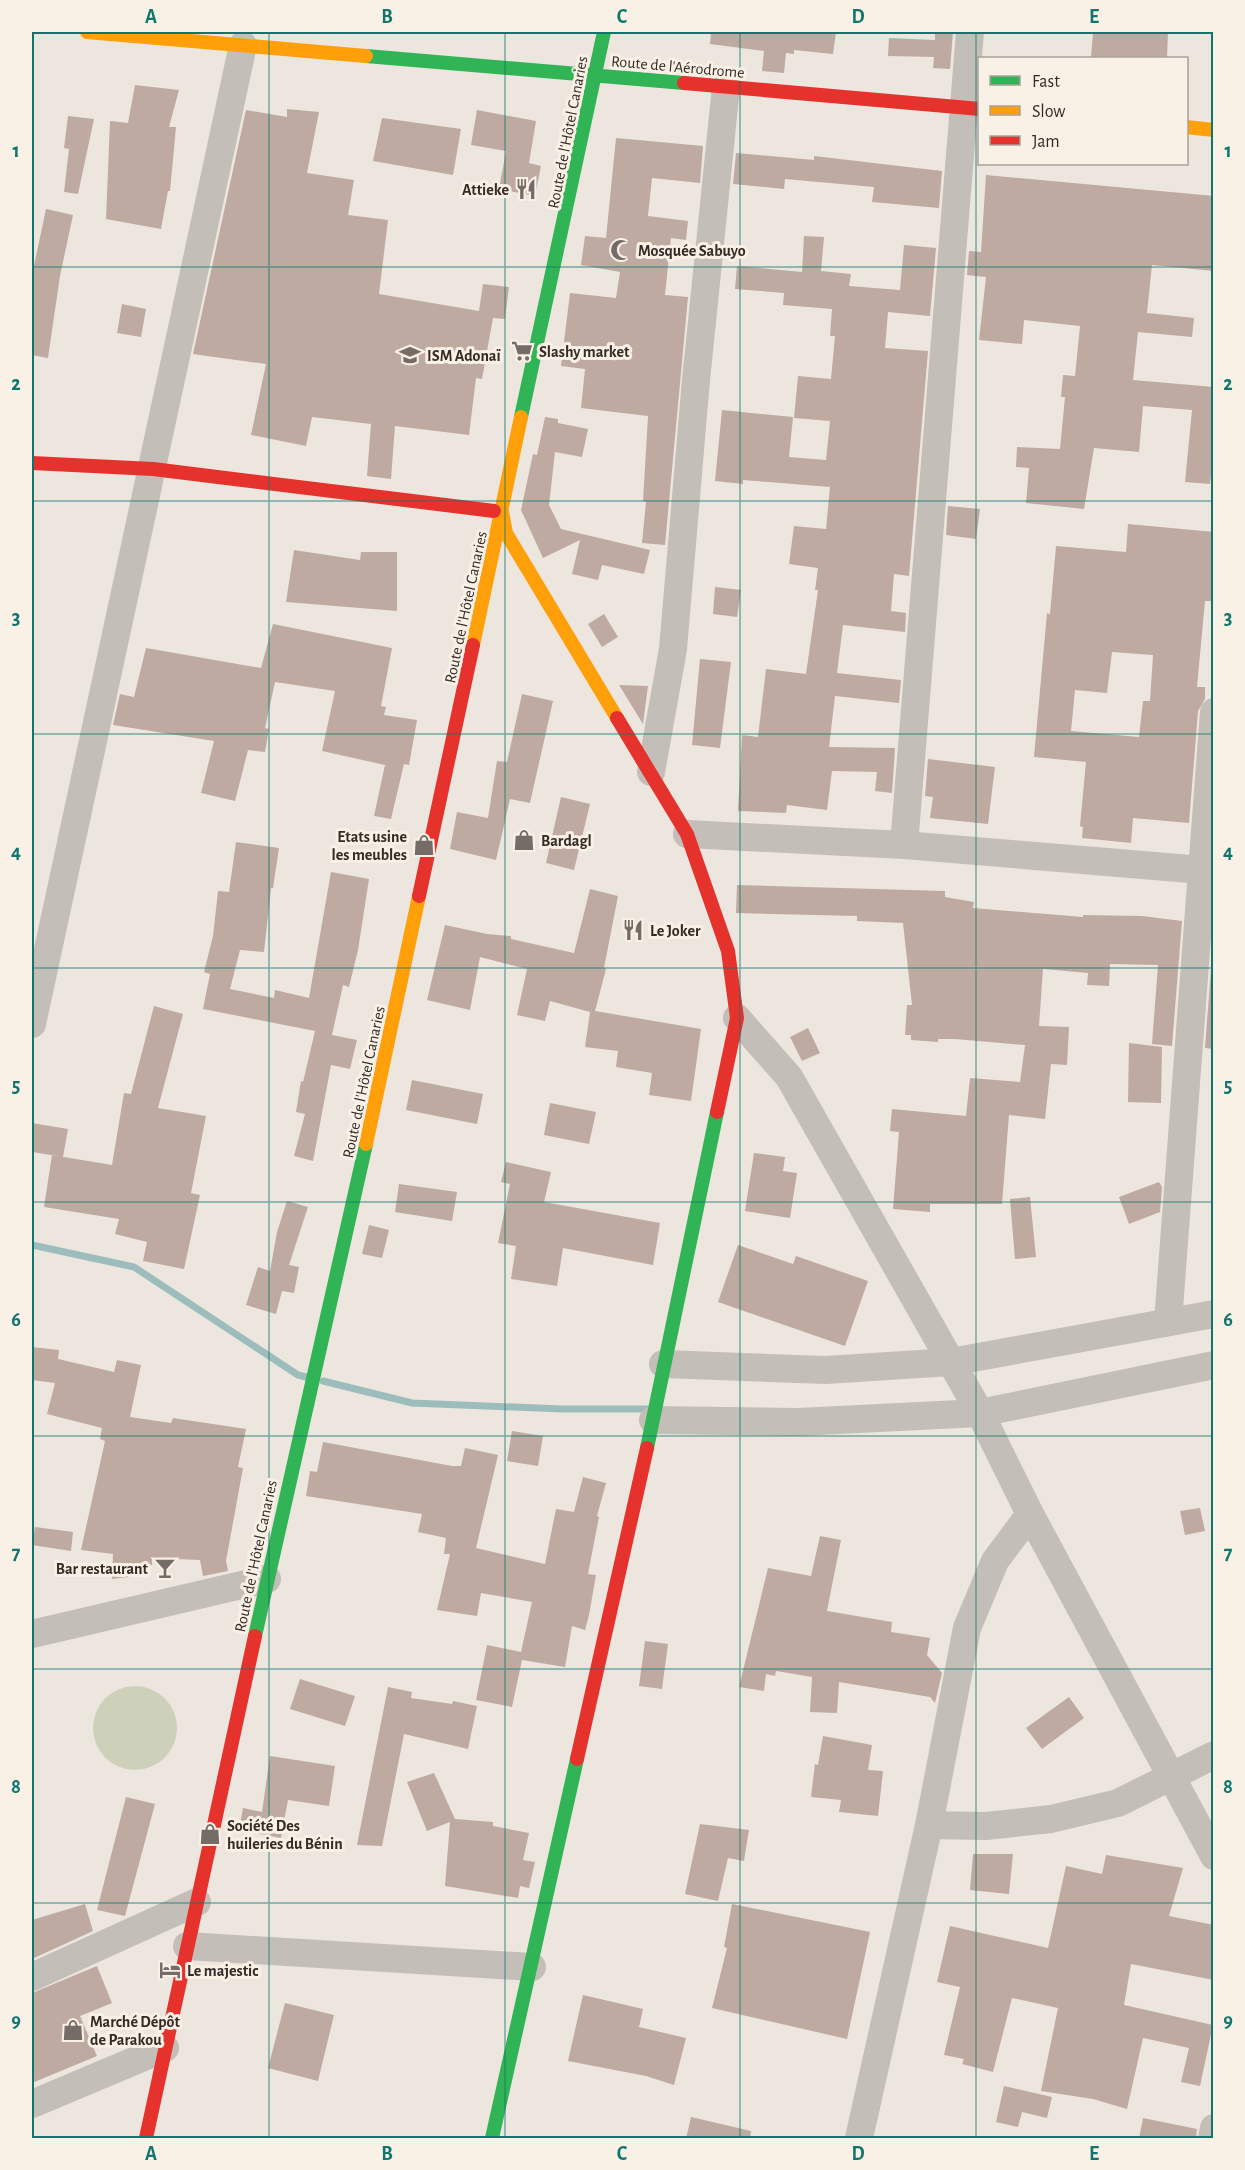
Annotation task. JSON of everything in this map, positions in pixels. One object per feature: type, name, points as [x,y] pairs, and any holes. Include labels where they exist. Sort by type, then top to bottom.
[{"type":"street","name":"Route de l'Aérodrome","points":[[87,32],[243,45],[282,40],[595,76],[971,109]]},
{"type":"street","name":"Route de l'Hôtel Canaries","points":[[146,2139],[306,1403],[322,1348],[604,32]]},
{"type":"street","points":[[904,845],[971,109],[970,32]]},
{"type":"street","points":[[32,1024],[243,45]]},
{"type":"street","points":[[651,772],[672,649],[696,380],[726,87]]},
{"type":"street","points":[[1188,128],[1214,130]]},
{"type":"street","points":[[32,463],[153,469],[502,512],[506,533],[687,834],[728,951],[738,1018],[663,1364],[653,1420],[492,2139]]},
{"type":"street","points":[[1168,1322],[1208,871],[1214,712]]},
{"type":"street","points":[[687,834],[904,845],[1208,871]]},
{"type":"street","points":[[738,1018],[789,1077],[980,1413],[1030,1514],[1214,1856]]},
{"type":"street","points":[[663,1364],[826,1370],[951,1362],[1214,1314]]},
{"type":"street","points":[[653,1420],[798,1422],[980,1413],[1214,1365]]},
{"type":"street","points":[[859,2139],[929,1825],[967,1628],[995,1561],[1030,1514]]},
{"type":"street","points":[[32,1634],[267,1579]]},
{"type":"street","points":[[929,1825],[986,1826],[1051,1819],[1118,1803],[1214,1755]]},
{"type":"street","points":[[32,1977],[197,1902]]},
{"type":"street","points":[[187,1946],[532,1967]]},
{"type":"street","points":[[32,2104],[165,2048]]},
{"type":"street","points":[[1212,2139],[1214,2128]]},
{"type":"green space","points":[[127,1686],[143,1686],[159,1693],[170,1704],[177,1720],[174,1744],[165,1758],[143,1770],[127,1770],[111,1763],[100,1752],[93,1736],[93,1720],[100,1704],[111,1693]]},
{"type":"building","points":[[711,32],[836,32],[833,54],[794,50],[794,54],[786,53],[784,73],[762,71],[764,51],[710,44]]},
{"type":"building","points":[[935,32],[953,32],[950,69],[933,68],[934,57],[888,56],[889,38],[935,40]]},
{"type":"building","points":[[1093,32],[1168,32],[1167,57],[1091,57]]},
{"type":"building","points":[[135,85],[179,90],[169,127],[176,127],[170,191],[168,191],[161,229],[106,219],[110,121],[128,123]]},
{"type":"building","points":[[287,109],[319,112],[307,173],[354,180],[348,215],[388,220],[379,294],[479,311],[483,284],[509,287],[505,319],[493,318],[482,379],[476,378],[469,435],[395,426],[391,479],[367,476],[371,424],[312,417],[306,446],[251,435],[266,364],[193,354],[246,110],[287,117]]},
{"type":"building","points":[[477,110],[536,121],[529,163],[541,166],[535,196],[499,189],[506,151],[471,145]]},
{"type":"building","points":[[68,116],[94,119],[78,194],[64,192],[69,149],[64,148]]},
{"type":"building","points":[[382,118],[461,129],[453,175],[373,161]]},
{"type":"building","points":[[616,138],[703,146],[700,183],[652,178],[648,216],[688,221],[686,240],[671,238],[665,295],[688,297],[665,545],[642,543],[646,502],[643,501],[648,416],[581,408],[585,369],[561,366],[570,293],[616,298],[620,272],[581,265],[585,236],[606,238]]},
{"type":"building","points":[[736,153],[814,160],[814,156],[942,171],[939,208],[872,202],[874,187],[785,179],[784,189],[733,184]]},
{"type":"building","points":[[986,175],[1214,196],[1214,271],[1152,265],[1147,313],[1194,318],[1192,337],[1138,332],[1133,380],[1214,387],[1214,450],[1210,484],[1185,482],[1192,410],[1143,406],[1139,452],[1094,448],[1084,509],[1026,503],[1029,468],[1016,467],[1017,447],[1060,449],[1065,397],[1061,397],[1063,375],[1075,376],[1080,326],[1024,320],[1022,344],[979,340],[986,277],[967,275],[969,251],[981,252]]},
{"type":"building","points":[[46,209],[73,215],[60,276],[48,358],[32,355],[32,275]]},
{"type":"building","points":[[804,236],[824,237],[821,271],[851,274],[849,286],[900,290],[904,245],[936,248],[930,316],[888,312],[885,348],[928,351],[909,576],[894,574],[891,611],[906,613],[905,632],[843,625],[837,673],[901,680],[899,703],[835,696],[829,747],[895,748],[892,793],[875,791],[877,772],[832,771],[827,810],[787,805],[786,813],[738,811],[742,735],[758,737],[766,669],[806,674],[818,590],[815,590],[818,568],[789,564],[794,526],[826,529],[830,487],[743,480],[743,484],[715,481],[722,410],[793,417],[789,457],[826,460],[830,421],[794,418],[798,376],[831,379],[835,336],[830,336],[832,309],[783,305],[784,293],[735,289],[737,266],[802,272]]},
{"type":"building","points":[[122,304],[146,309],[141,337],[117,333]]},
{"type":"building","points":[[545,417],[558,419],[558,423],[588,429],[582,457],[555,452],[549,505],[561,529],[650,550],[644,574],[602,565],[598,580],[572,574],[580,540],[543,558],[521,510],[533,454],[537,455]]},
{"type":"building","points":[[948,506],[980,509],[976,539],[946,535]]},
{"type":"building","points":[[1128,524],[1214,532],[1212,601],[1205,601],[1197,687],[1205,687],[1205,699],[1198,711],[1189,823],[1133,818],[1131,843],[1082,838],[1083,827],[1080,826],[1086,762],[1034,757],[1047,613],[1050,614],[1056,546],[1126,552]],"holes":[[[1112,652],[1153,655],[1150,701],[1143,701],[1139,737],[1071,731],[1075,690],[1107,693]]]},
{"type":"building","points":[[294,550],[360,560],[361,552],[397,552],[397,611],[286,602]]},
{"type":"building","points":[[715,587],[741,590],[737,617],[713,614]]},
{"type":"building","points":[[604,614],[618,637],[602,647],[588,624]]},
{"type":"building","points":[[273,624],[392,648],[381,706],[386,707],[384,715],[417,720],[409,765],[404,764],[391,819],[374,816],[385,765],[322,751],[335,691],[275,682],[265,728],[269,729],[265,752],[248,750],[235,801],[201,793],[214,741],[113,725],[120,694],[134,697],[146,648],[261,668]]},
{"type":"building","points":[[700,659],[731,662],[720,748],[692,745]]},
{"type":"building","points":[[619,685],[648,686],[643,724]]},
{"type":"building","points":[[522,694],[553,701],[530,803],[510,799],[496,860],[450,849],[457,812],[488,818],[497,761],[507,762]]},
{"type":"building","points":[[928,759],[995,767],[988,824],[930,818],[933,797],[925,796]]},
{"type":"building","points":[[561,797],[590,804],[574,870],[546,863]]},
{"type":"building","points":[[236,842],[279,848],[273,888],[271,888],[264,952],[240,950],[230,989],[274,998],[275,990],[309,998],[331,872],[369,879],[358,950],[349,987],[343,985],[332,1035],[357,1040],[350,1069],[331,1065],[313,1161],[294,1156],[305,1114],[296,1112],[301,1081],[303,1082],[315,1031],[203,1009],[210,974],[204,972],[213,936],[218,891],[229,892]]},
{"type":"building","points":[[737,885],[945,891],[945,897],[974,902],[973,908],[1083,917],[1083,915],[1142,916],[1182,921],[1172,1046],[1152,1044],[1158,965],[1110,964],[1109,986],[1087,985],[1088,973],[1043,969],[1039,1026],[1069,1027],[1067,1065],[1051,1064],[1045,1119],[1009,1115],[1002,1204],[930,1204],[930,1212],[893,1209],[899,1132],[890,1131],[892,1109],[966,1116],[970,1078],[1020,1082],[1025,1045],[955,1039],[938,1039],[938,1042],[911,1040],[911,1035],[905,1035],[907,1005],[912,1005],[903,923],[857,921],[857,916],[736,913]]},
{"type":"building","points":[[590,889],[618,896],[604,968],[606,969],[595,1011],[701,1029],[691,1101],[649,1095],[652,1073],[616,1067],[618,1051],[585,1047],[590,1012],[550,1001],[545,1021],[517,1015],[527,969],[480,957],[470,1010],[427,1000],[445,925],[487,934],[511,936],[511,939],[574,953]]},
{"type":"building","points":[[1211,969],[1214,970],[1214,1049],[1205,1048]]},
{"type":"building","points":[[154,1006],[183,1014],[158,1108],[206,1116],[191,1193],[200,1195],[184,1269],[143,1261],[147,1242],[115,1234],[119,1219],[44,1207],[52,1155],[112,1165],[124,1093],[131,1094]]},
{"type":"building","points":[[808,1028],[820,1053],[802,1061],[790,1037]]},
{"type":"building","points":[[1129,1043],[1162,1047],[1161,1103],[1128,1102]]},
{"type":"building","points":[[412,1080],[483,1094],[477,1124],[406,1110]]},
{"type":"building","points":[[550,1103],[596,1112],[589,1144],[544,1135]]},
{"type":"building","points":[[32,1123],[68,1129],[63,1157],[32,1152]]},
{"type":"building","points":[[754,1153],[785,1157],[783,1171],[797,1173],[790,1218],[745,1211]]},
{"type":"building","points":[[506,1162],[551,1172],[544,1202],[660,1223],[653,1265],[563,1248],[557,1286],[511,1279],[516,1246],[498,1243],[510,1184],[501,1182]]},
{"type":"building","points":[[1159,1182],[1162,1187],[1160,1212],[1129,1224],[1119,1197]]},
{"type":"building","points":[[399,1184],[457,1192],[452,1221],[395,1212]]},
{"type":"building","points":[[1030,1197],[1036,1257],[1015,1259],[1010,1199]]},
{"type":"building","points":[[287,1201],[308,1207],[289,1265],[299,1267],[294,1293],[282,1291],[276,1314],[246,1305],[258,1267],[270,1271],[277,1232]]},
{"type":"building","points":[[369,1225],[389,1230],[382,1258],[362,1254]]},
{"type":"building","points":[[738,1245],[793,1264],[796,1256],[868,1281],[845,1346],[718,1302]]},
{"type":"building","points":[[32,1347],[59,1350],[58,1359],[114,1372],[117,1360],[141,1365],[130,1417],[171,1423],[173,1418],[246,1429],[238,1467],[243,1468],[226,1561],[228,1571],[203,1576],[200,1560],[152,1558],[152,1565],[139,1564],[137,1576],[112,1579],[113,1554],[81,1550],[105,1441],[100,1439],[102,1428],[47,1414],[55,1383],[32,1380]]},
{"type":"building","points":[[512,1431],[543,1436],[538,1466],[507,1461]]},
{"type":"building","points":[[323,1442],[452,1466],[461,1466],[465,1448],[498,1455],[476,1548],[545,1564],[556,1509],[574,1512],[583,1477],[606,1483],[597,1516],[599,1517],[588,1574],[596,1575],[589,1615],[585,1630],[572,1626],[565,1667],[522,1660],[512,1707],[476,1700],[487,1645],[521,1652],[532,1602],[481,1593],[477,1616],[437,1610],[450,1554],[444,1554],[446,1538],[418,1532],[422,1514],[306,1496],[310,1471],[317,1472]]},
{"type":"building","points":[[1200,1508],[1205,1531],[1185,1535],[1180,1511]]},
{"type":"building","points":[[35,1527],[73,1532],[71,1551],[32,1545]]},
{"type":"building","points":[[820,1536],[841,1540],[827,1611],[892,1622],[891,1632],[930,1638],[927,1655],[942,1673],[935,1703],[930,1697],[839,1682],[837,1713],[810,1712],[812,1677],[776,1671],[775,1676],[766,1674],[764,1691],[739,1687],[768,1568],[811,1576]]},
{"type":"building","points":[[645,1641],[668,1644],[662,1689],[639,1686]]},
{"type":"building","points":[[300,1679],[355,1696],[345,1726],[290,1709]]},
{"type":"building","points":[[388,1687],[412,1692],[411,1698],[452,1704],[453,1701],[477,1706],[468,1749],[404,1734],[382,1846],[357,1845]]},
{"type":"building","points":[[1069,1697],[1084,1718],[1042,1749],[1026,1728]]},
{"type":"building","points":[[823,1736],[872,1745],[868,1770],[883,1771],[878,1816],[839,1812],[841,1800],[811,1797],[815,1764],[818,1765]]},
{"type":"building","points":[[270,1756],[335,1766],[329,1806],[288,1800],[281,1838],[239,1830],[243,1808],[262,1812]]},
{"type":"building","points":[[434,1773],[455,1819],[493,1822],[493,1826],[529,1833],[523,1860],[535,1862],[529,1888],[520,1886],[518,1898],[445,1886],[450,1822],[427,1831],[407,1782]]},
{"type":"building","points":[[126,1797],[155,1804],[125,1916],[97,1910]]},
{"type":"building","points":[[700,1824],[749,1830],[744,1861],[728,1858],[718,1901],[685,1894]]},
{"type":"building","points":[[973,1854],[1013,1854],[1009,1894],[970,1890]]},
{"type":"building","points":[[1106,1855],[1183,1868],[1169,1916],[1214,1925],[1214,1980],[1131,1964],[1124,2005],[1213,2025],[1200,2086],[1181,2082],[1189,2048],[1143,2038],[1127,2109],[1093,2099],[1041,2091],[1058,2008],[1012,1998],[993,2072],[962,2064],[964,2059],[944,2055],[960,1987],[937,1982],[950,1926],[1048,1948],[1066,1866],[1102,1874]]},
{"type":"building","points":[[85,1904],[93,1931],[32,1959],[32,1920]]},
{"type":"building","points":[[732,1904],[870,1932],[847,2039],[712,2008],[727,1948],[724,1947]]},
{"type":"building","name":"Marché Dépôt de Parakou","points":[[97,1966],[112,2003],[80,2016],[97,2056],[32,2083],[32,1993]]},
{"type":"building","points":[[583,1995],[643,2009],[639,2027],[686,2038],[674,2085],[646,2076],[568,2061]]},
{"type":"building","points":[[285,2003],[334,2015],[318,2081],[268,2068]]},
{"type":"building","points":[[1004,2086],[1052,2097],[1047,2118],[1022,2112],[1018,2127],[996,2122]]},
{"type":"building","points":[[691,2117],[751,2131],[750,2139],[686,2139]]},
{"type":"building","points":[[1143,2118],[1197,2129],[1196,2139],[1139,2139]]},
{"type":"waterway","points":[[32,1245],[134,1267],[298,1375],[306,1377]]},
{"type":"waterway","points":[[323,1381],[412,1403],[562,1409],[648,1409]]},
{"type":"traffic: fast","points":[[521,417],[604,32]]},
{"type":"traffic: fast","points":[[366,56],[684,83]]},
{"type":"traffic: fast","points":[[647,1448],[717,1112]]},
{"type":"traffic: fast","points":[[255,1636],[366,1144]]},
{"type":"traffic: fast","points":[[492,2138],[577,1759]]},
{"type":"traffic: slow","points":[[87,32],[366,56]]},
{"type":"traffic: slow","points":[[1188,127],[1214,130]]},
{"type":"traffic: slow","points":[[473,645],[521,417]]},
{"type":"traffic: slow","points":[[494,511],[502,512],[506,533],[617,718]]},
{"type":"traffic: slow","points":[[366,1144],[419,896]]},
{"type":"traffic: jam","points":[[684,83],[978,109]]},
{"type":"traffic: jam","points":[[32,463],[153,469],[494,511]]},
{"type":"traffic: jam","points":[[419,896],[473,645]]},
{"type":"traffic: jam","points":[[617,718],[687,834],[728,951],[737,1018],[717,1112]]},
{"type":"traffic: jam","points":[[577,1759],[647,1448]]},
{"type":"traffic: jam","points":[[146,2138],[255,1636]]},
{"type":"place","name":"Attieke","points":[[526,189]]},
{"type":"place","name":"Mosquée Sabuyo","points":[[621,250]]},
{"type":"place","name":"Slashy market","points":[[522,351]]},
{"type":"place","name":"ISM Adonaï","points":[[410,355]]},
{"type":"place","name":"Bardagl","points":[[524,840]]},
{"type":"place","name":"Etats usine les meubles","points":[[424,845]]},
{"type":"place","name":"Le Joker","points":[[633,930]]},
{"type":"place","name":"Bar restaurant","points":[[165,1568]]},
{"type":"place","name":"Société Des huileries du Bénin","points":[[210,1834]]},
{"type":"place","name":"Le majestic","points":[[170,1970]]},
{"type":"place","name":"Marché Dépôt de Parakou","points":[[73,2030]]}]
